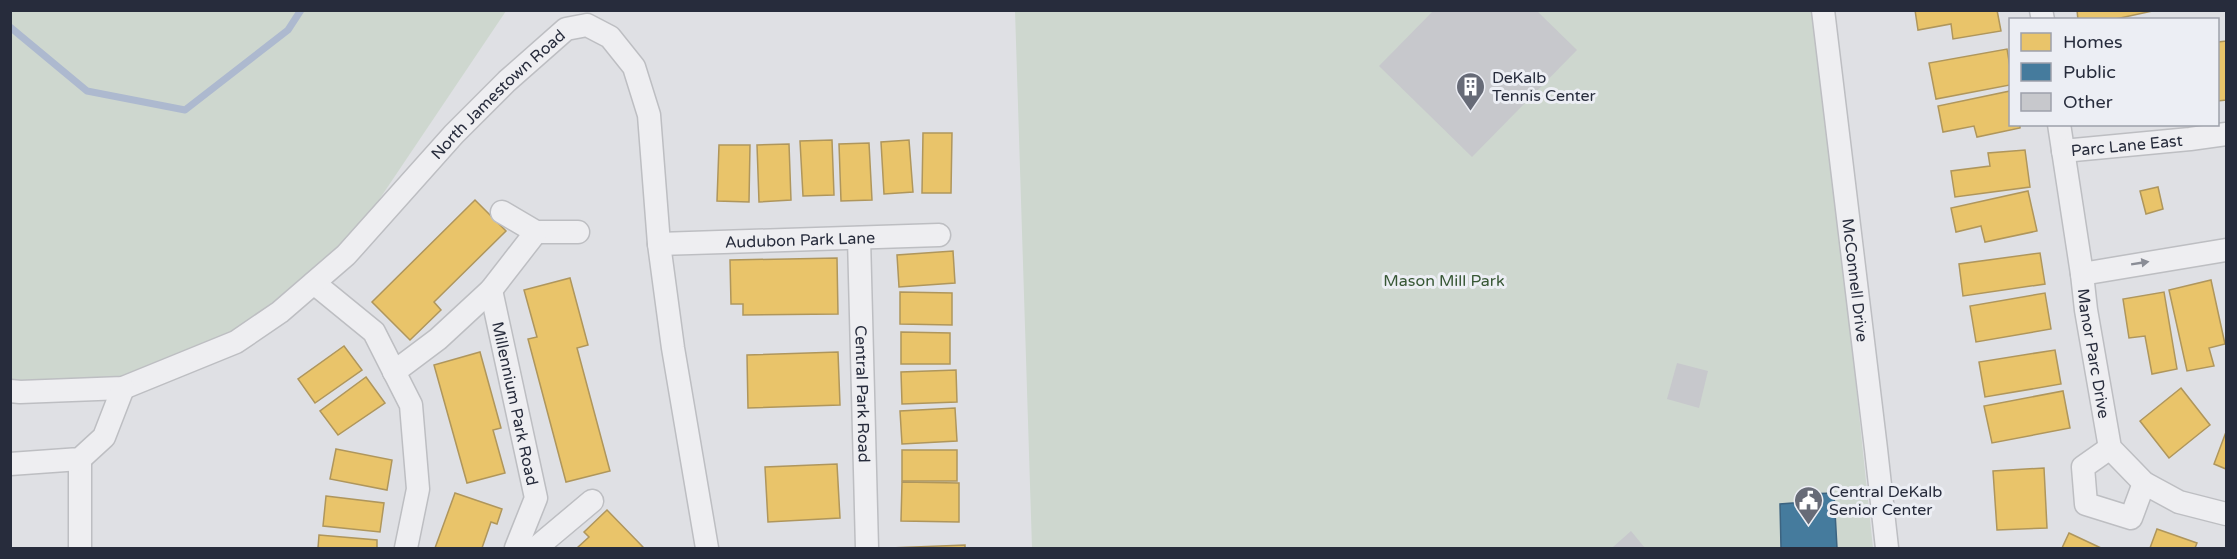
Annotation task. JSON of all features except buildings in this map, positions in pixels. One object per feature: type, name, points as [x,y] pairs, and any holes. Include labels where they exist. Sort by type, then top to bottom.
[{"type":"street","name":"McConnell Drive","points":[[1823,10],[1887,549]]},
{"type":"street","name":"North Jamestown Road","points":[[10,391],[20,393],[123,388],[236,342],[280,312],[346,255],[454,134],[507,81],[566,29],[587,25],[610,37],[634,67],[649,115],[659,244],[673,348],[707,549]]},
{"type":"street","name":"Manor Parc Drive","points":[[2059,126],[2086,310],[2110,448]]},
{"type":"street","name":"Parc Lane East","points":[[2063,152],[2190,140],[2226,134]]},
{"type":"street","points":[[502,212],[536,232],[578,232]]},
{"type":"street","points":[[394,372],[438,339],[491,290],[536,232]]},
{"type":"street","name":"Audubon Park Lane","points":[[659,244],[939,235]]},
{"type":"street","name":"Central Park Road","points":[[859,238],[867,549]]},
{"type":"street","points":[[2082,273],[2226,250]]},
{"type":"street","points":[[314,283],[374,332],[411,405],[418,489],[406,549]]},
{"type":"street","name":"Millennium Park Road","points":[[491,290],[536,498],[516,549]]},
{"type":"street","points":[[10,464],[80,459],[104,437],[123,388]]},
{"type":"street","points":[[2144,483],[2131,518],[2086,504],[2083,467],[2110,448],[2144,483],[2179,502],[2226,514]]},
{"type":"street","points":[[80,459],[80,549]]},
{"type":"street","points":[[536,549],[592,501]]},
{"type":"green space","points":[[10,11],[506,11],[354,237],[188,375],[53,391],[11,382]]},
{"type":"green space","name":"Mason Mill Park","points":[[1015,11],[1817,11],[1873,548],[1032,548]]},
{"type":"waterway","points":[[10,27],[87,91],[185,110],[288,30],[301,10]]},
{"type":"place","name":"DeKalb Tennis Center","points":[[1471,112]]},
{"type":"place","name":"Central DeKalb Senior Center","points":[[1808,526]]}]
